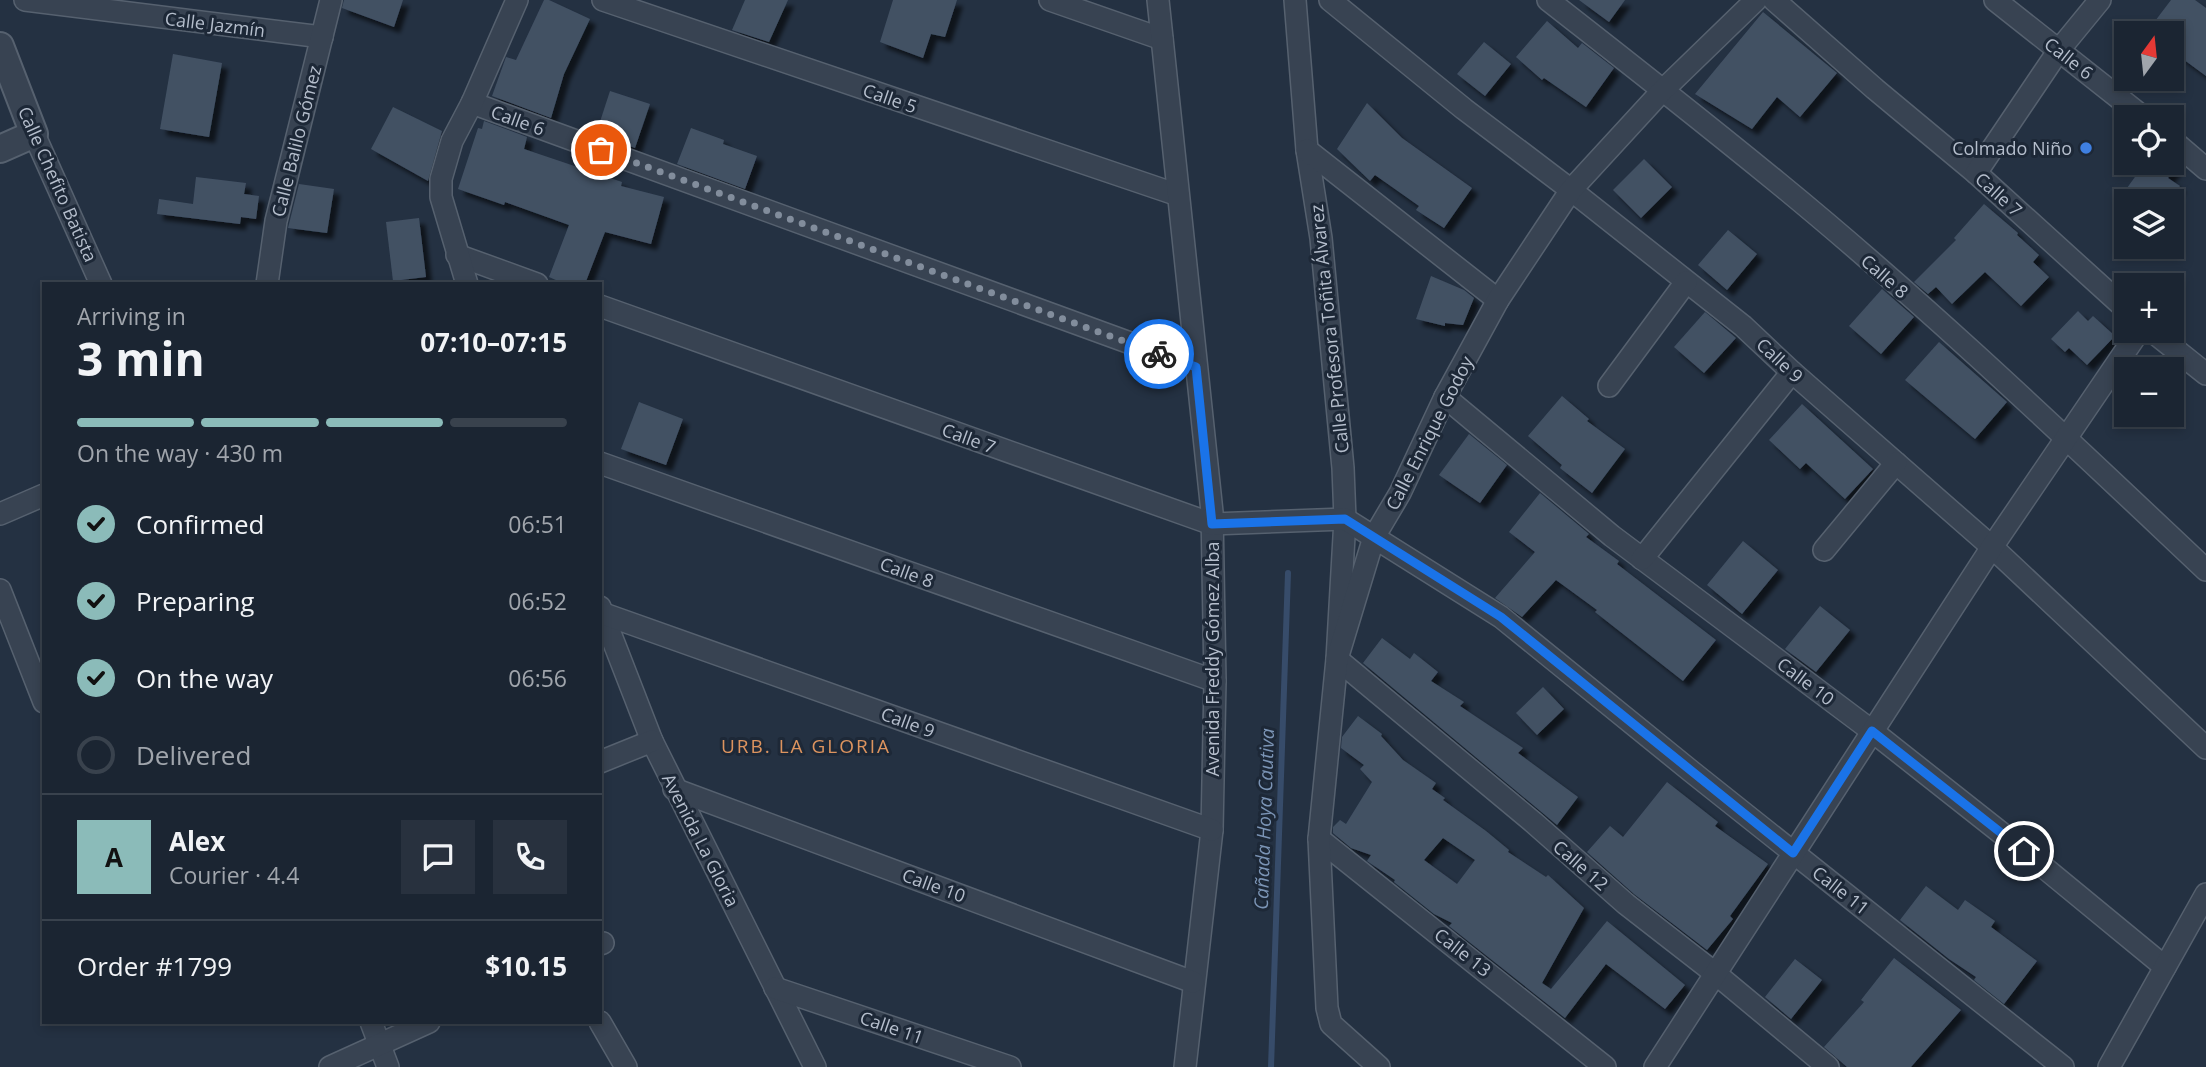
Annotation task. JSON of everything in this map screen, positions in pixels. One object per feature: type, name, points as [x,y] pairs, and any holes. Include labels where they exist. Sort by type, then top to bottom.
[{"type":"street","name":"Calle Jazmín","points":[[25,0],[322,37]]},
{"type":"street","name":"Calle Balilo Gómez","points":[[267,282],[276,221],[331,0]]},
{"type":"street","points":[[466,282],[441,197],[441,178],[452,141],[472,103],[517,0]]},
{"type":"street","name":"Calle 5","points":[[603,0],[1178,195]]},
{"type":"street","points":[[1050,0],[1162,39]]},
{"type":"street","name":"Avenida Freddy Gómez Alba","points":[[1158,0],[1212,524],[1215,681],[1212,830],[1185,1067]]},
{"type":"street","name":"Calle Profesora Toñita Álvarez","points":[[1295,0],[1307,150],[1321,238],[1332,339],[1345,519],[1337,659]]},
{"type":"street","name":"Calle 9","points":[[1330,0],[1464,109],[1743,326],[1992,547],[2206,748]]},
{"type":"street","name":"Calle 8","points":[[1548,0],[1777,183],[1918,304],[2206,570]]},
{"type":"street","name":"Calle Enrique Godoy","points":[[1379,1067],[1331,1024],[1327,1009],[1320,839],[1337,659],[1374,537],[1400,493],[1446,397],[1498,300],[1571,190],[1662,91],[1756,0]]},
{"type":"street","name":"Calle 7","points":[[1774,0],[1976,173],[2114,298]]},
{"type":"street","name":"Calle 6","points":[[1995,0],[2128,105]]},
{"type":"street","points":[[1976,173],[2059,50],[2100,0]]},
{"type":"street","name":"Calle Chefito Batista","points":[[0,46],[34,134],[100,282]]},
{"type":"street","name":"Calle 6","points":[[472,103],[1196,367]]},
{"type":"street","points":[[0,149],[34,134]]},
{"type":"street","points":[[1307,150],[1498,300]]},
{"type":"street","points":[[2184,150],[2206,169]]},
{"type":"street","points":[[457,255],[531,282]]},
{"type":"street","points":[[1609,386],[1686,282]]},
{"type":"street","name":"Calle 7","points":[[602,307],[1212,524],[1345,519]]},
{"type":"street","points":[[1655,1067],[1992,547],[2131,343]]},
{"type":"street","points":[[2167,343],[2206,374]]},
{"type":"street","points":[[1642,559],[1792,372]]},
{"type":"street","name":"Calle 10","points":[[1446,397],[1642,559],[1872,731],[2165,967]]},
{"type":"street","points":[[1824,550],[1896,463]]},
{"type":"street","name":"Calle 8","points":[[602,464],[1215,681]]},
{"type":"street","points":[[0,514],[42,496]]},
{"type":"street","name":"Calle 11","points":[[1345,519],[1501,617],[2063,1067]]},
{"type":"street","points":[[0,590],[42,697]]},
{"type":"street","name":"Calle 9","points":[[602,610],[1212,830]]},
{"type":"street","name":"Avenida La Gloria","points":[[602,610],[652,741],[674,789],[815,1067]]},
{"type":"street","name":"Calle 12","points":[[1337,659],[1533,822],[1626,904],[1828,1067]]},
{"type":"street","points":[[602,761],[652,741]]},
{"type":"street","name":"Calle 10","points":[[674,789],[1193,982]]},
{"type":"street","name":"Calle 13","points":[[1320,839],[1605,1067]]},
{"type":"street","points":[[2109,1067],[2206,894]]},
{"type":"street","name":"Calle 11","points":[[775,988],[1010,1067]]},
{"type":"street","points":[[372,1024],[388,1067]]},
{"type":"street","points":[[330,1067],[425,1024]]},
{"type":"street","points":[[601,1024],[626,1067]]},
{"type":"building","points":[[344,0],[403,0],[394,27],[342,8]]},
{"type":"building","points":[[544,0],[590,19],[564,74],[551,118],[492,96],[506,57],[516,60]]},
{"type":"building","points":[[745,0],[788,0],[769,42],[732,30]]},
{"type":"building","points":[[893,0],[957,0],[945,37],[931,34],[923,58],[880,42]]},
{"type":"building","points":[[1579,0],[1625,0],[1609,22]]},
{"type":"building","points":[[2171,0],[2195,0],[2206,8],[2206,76],[2184,60],[2184,21],[2155,21]]},
{"type":"building","points":[[1763,12],[1837,73],[1800,117],[1777,97],[1752,129],[1695,94]]},
{"type":"building","points":[[1547,21],[1578,48],[1582,43],[1614,68],[1586,107],[1544,78],[1542,80],[1516,57]]},
{"type":"building","points":[[1484,42],[1511,64],[1485,96],[1457,74]]},
{"type":"building","points":[[173,54],[222,63],[209,137],[160,129]]},
{"type":"building","points":[[610,91],[650,104],[635,148],[596,134]]},
{"type":"building","points":[[1367,103],[1402,138],[1472,188],[1444,228],[1416,210],[1419,206],[1375,175],[1370,181],[1337,149]]},
{"type":"building","points":[[393,107],[442,131],[428,181],[371,149]]},
{"type":"building","points":[[484,121],[527,137],[524,149],[622,182],[621,186],[664,197],[651,244],[605,232],[586,282],[560,282],[549,277],[569,225],[505,202],[504,205],[458,189],[478,128],[482,129]]},
{"type":"building","points":[[691,128],[724,140],[723,144],[757,156],[745,189],[677,164]]},
{"type":"building","points":[[1644,159],[1672,187],[1641,218],[1613,190]]},
{"type":"building","points":[[2136,175],[2170,175],[2168,178],[2180,186],[2178,189],[2127,188]]},
{"type":"building","points":[[196,177],[246,183],[244,194],[259,196],[256,219],[241,217],[240,224],[157,214],[159,199],[193,204]]},
{"type":"building","points":[[299,184],[334,189],[327,233],[288,228]]},
{"type":"building","points":[[1984,204],[2039,255],[2033,262],[2049,277],[2021,306],[1985,272],[1952,304],[1936,287],[1928,294],[1914,282],[1956,240],[1954,238]]},
{"type":"building","points":[[419,218],[426,277],[393,281],[386,222]]},
{"type":"building","points":[[1728,230],[1757,254],[1727,290],[1698,265]]},
{"type":"building","points":[[1431,276],[1464,290],[1474,298],[1463,325],[1445,323],[1445,326],[1416,319]]},
{"type":"building","points":[[1882,289],[1914,317],[1881,354],[1849,326]]},
{"type":"building","points":[[2078,311],[2088,321],[2093,316],[2114,335],[2087,365],[2069,348],[2065,352],[2051,339]]},
{"type":"building","points":[[1705,312],[1736,338],[1704,373],[1674,347]]},
{"type":"building","points":[[1939,342],[2007,402],[1975,439],[1905,380]]},
{"type":"building","points":[[1562,396],[1589,419],[1587,421],[1625,449],[1592,493],[1560,468],[1562,465],[1528,436]]},
{"type":"building","points":[[639,402],[683,419],[666,465],[621,449]]},
{"type":"building","points":[[1802,404],[1873,469],[1845,499],[1806,463],[1800,469],[1769,440]]},
{"type":"building","points":[[1469,434],[1507,465],[1480,503],[1439,475]]},
{"type":"building","points":[[1540,493],[1589,534],[1586,537],[1619,561],[1617,564],[1716,640],[1683,681],[1556,580],[1522,617],[1495,598],[1535,552],[1509,532]]},
{"type":"building","points":[[1743,541],[1778,570],[1742,614],[1707,585]]},
{"type":"building","points":[[1820,606],[1850,630],[1816,672],[1785,649]]},
{"type":"building","points":[[1382,638],[1410,659],[1414,653],[1438,672],[1431,681],[1464,702],[1460,706],[1523,748],[1518,753],[1578,797],[1557,825],[1363,663]]},
{"type":"building","points":[[1543,687],[1564,709],[1537,735],[1516,713]]},
{"type":"building","points":[[1358,716],[1382,734],[1403,760],[1436,783],[1432,789],[1445,798],[1443,800],[1486,831],[1509,850],[1508,852],[1546,877],[1548,875],[1584,908],[1542,983],[1551,989],[1607,921],[1685,985],[1665,1009],[1606,964],[1565,1018],[1449,926],[1452,923],[1434,914],[1394,882],[1395,880],[1367,861],[1371,855],[1351,848],[1333,833],[1333,827],[1340,820],[1346,824],[1372,782],[1360,769],[1364,765],[1341,748],[1342,737]],"holes":[[[1443,838],[1475,860],[1457,884],[1424,860]]]},
{"type":"building","points":[[1667,782],[1718,822],[1715,826],[1768,864],[1730,916],[1733,919],[1707,950],[1634,894],[1587,852],[1610,826],[1623,837]]},
{"type":"building","points":[[1926,886],[1958,910],[1965,900],[1995,921],[1991,927],[2037,961],[2004,1004],[1974,980],[1976,977],[1900,920]]},
{"type":"building","points":[[1894,958],[1961,1010],[1911,1067],[1847,1067],[1824,1047],[1864,1002],[1861,1000]]},
{"type":"building","points":[[1795,959],[1822,980],[1791,1019],[1765,997]]},
{"type":"waterway","name":"Cañada Hoya Cautiva","points":[[1271,1067],[1288,573]]},
{"type":"way so far","points":[[601,150],[1159,354]]},
{"type":"place","name":"Colmado Niño","points":[[2086,148]]},
{"type":"district","name":"URB. LA GLORIA","points":[[806,746]]},
{"type":"route","points":[[1159,354],[1196,367],[1212,524],[1345,519],[1501,617],[1793,853],[1872,731],[2024,851]]}]
